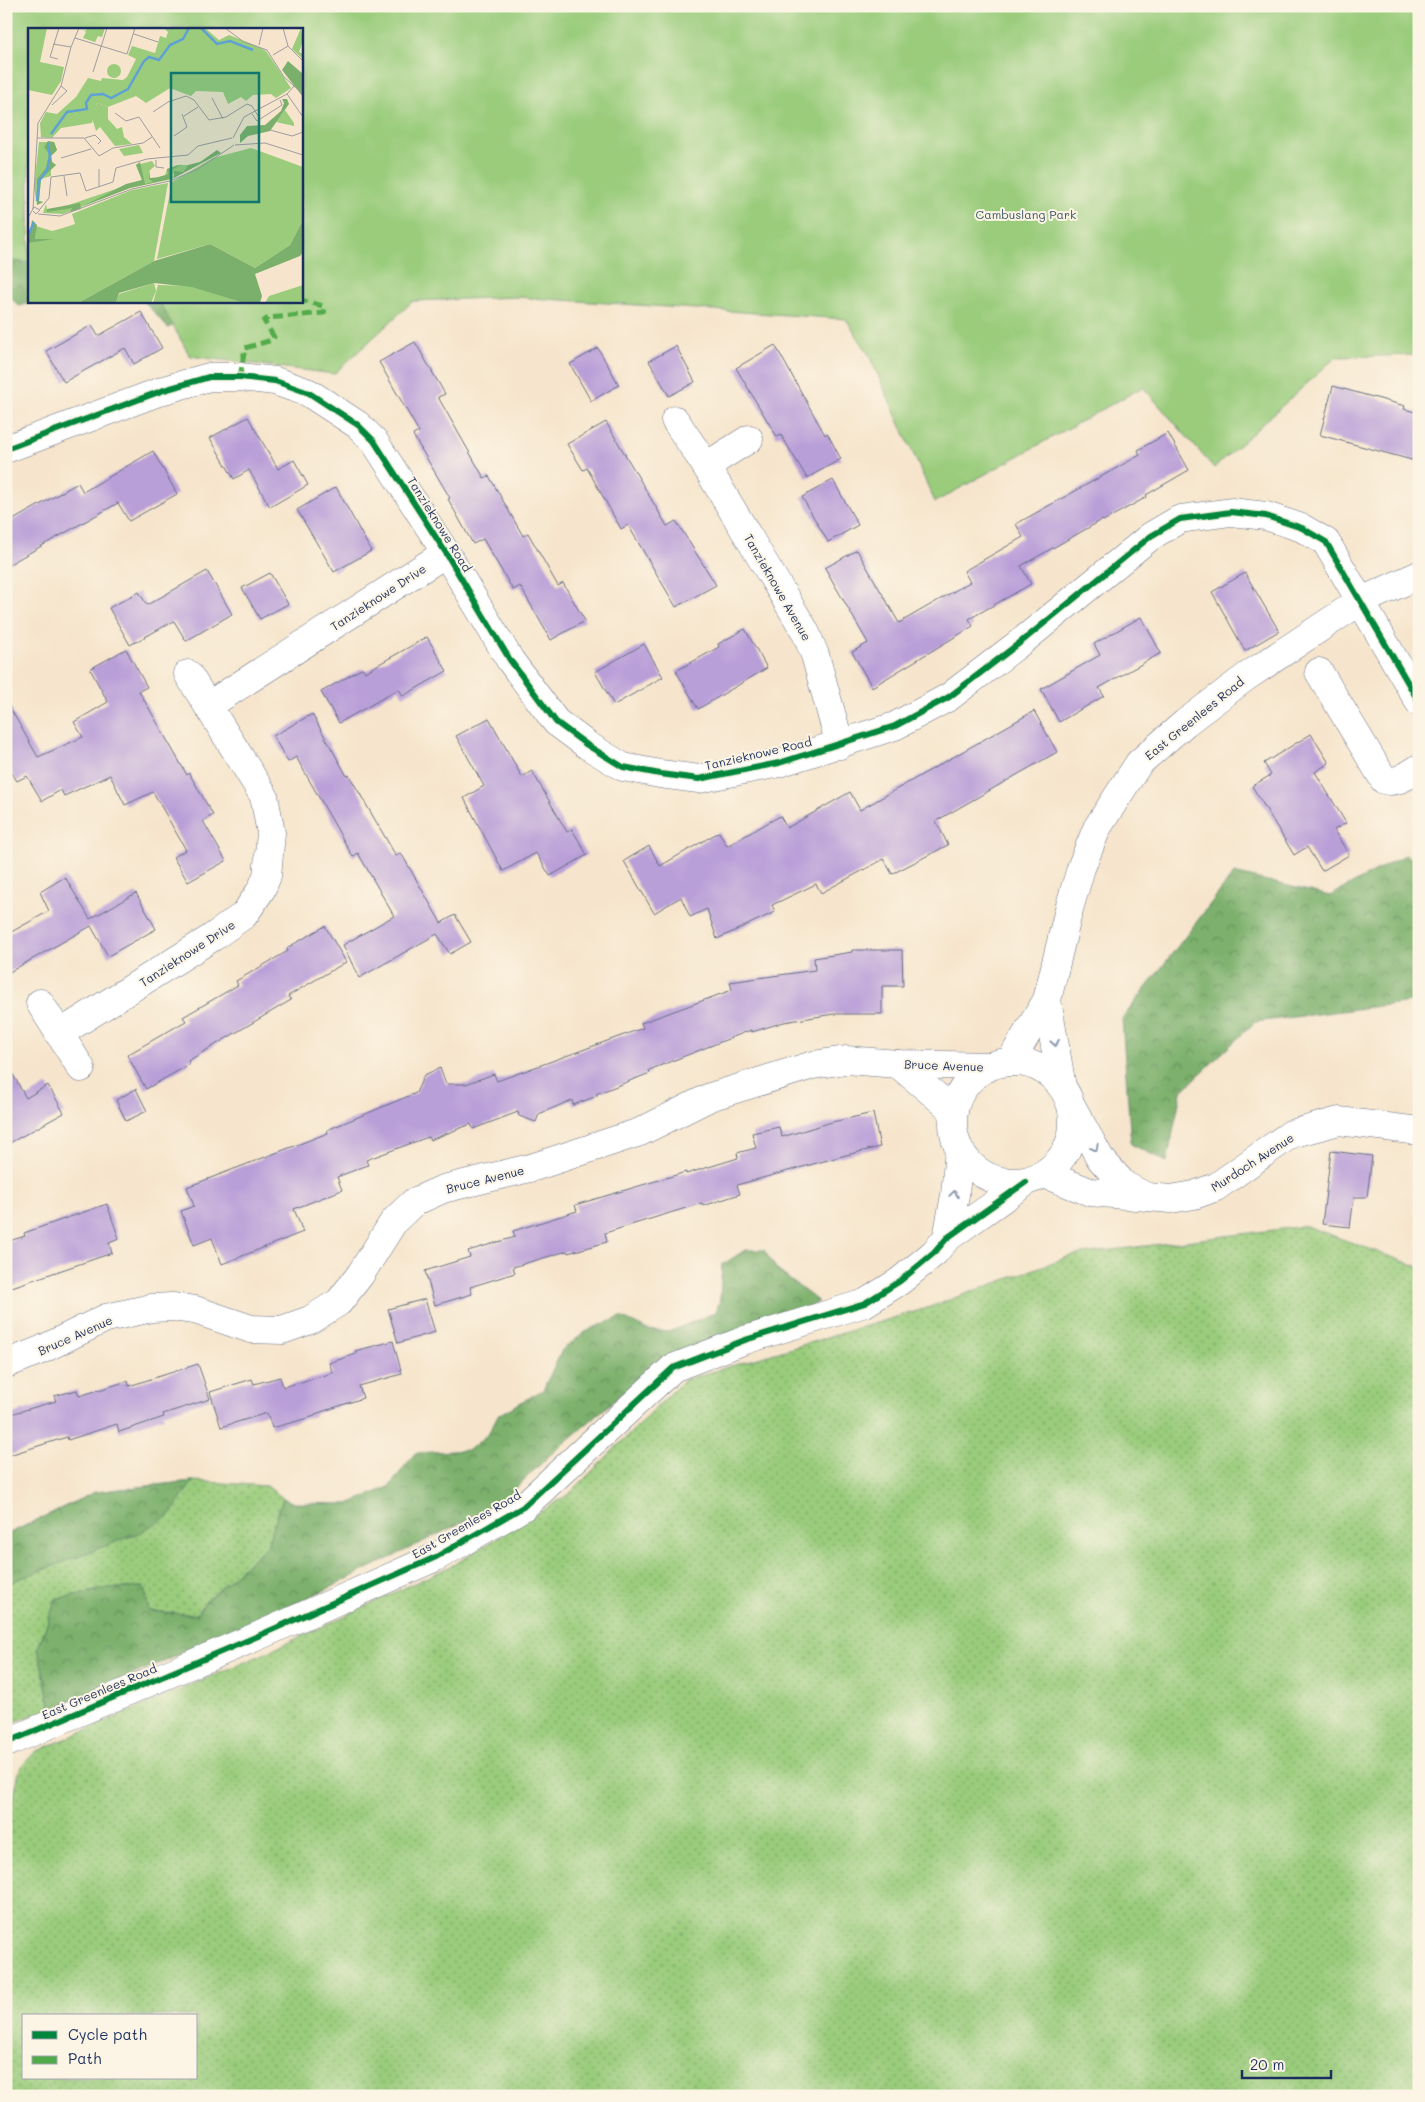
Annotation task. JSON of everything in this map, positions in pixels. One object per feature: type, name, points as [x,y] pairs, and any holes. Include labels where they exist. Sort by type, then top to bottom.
[{"type":"street","name":"Tanzieknowe Road","points":[[6,449],[164,390],[209,377],[240,377],[275,381],[309,393],[358,425],[374,441],[446,553],[510,660],[556,722],[587,745],[623,767],[660,774],[699,778],[779,763],[895,726],[949,697],[1026,638],[1151,536],[1180,519],[1231,512],[1266,516],[1302,528],[1326,542],[1359,602],[1419,702]]},
{"type":"street","name":"Tanzieknowe Avenue","points":[[675,420],[706,466],[805,631],[815,655],[840,745]]},
{"type":"street","points":[[706,466],[749,440]]},
{"type":"street","name":"Tanzieknowe Drive","points":[[209,705],[446,553]]},
{"type":"street","name":"East Greenlees Road","points":[[1000,1064],[1047,1000],[1081,868],[1097,828],[1139,763],[1185,723],[1246,677],[1359,602],[1419,575]]},
{"type":"street","points":[[1319,672],[1384,780],[1390,782],[1403,778],[1419,768]]},
{"type":"street","name":"Tanzieknowe Drive","points":[[59,1034],[213,937],[244,915],[261,890],[267,876],[272,833],[264,796],[188,674]]},
{"type":"street","name":"East Greenlees Road","points":[[1047,1000],[1067,1096]]},
{"type":"street","points":[[40,1003],[81,1068]]},
{"type":"street","name":"Bruce Avenue","points":[[6,1364],[41,1350],[106,1318],[152,1308],[172,1307],[195,1310],[251,1329],[282,1330],[310,1320],[339,1302],[360,1275],[394,1222],[414,1202],[443,1189],[534,1167],[640,1132],[710,1097],[813,1065],[846,1060],[898,1064],[1000,1064]]},
{"type":"street","name":"Bruce Avenue","points":[[898,1064],[954,1111]]},
{"type":"street","points":[[1000,1064],[1030,1064],[1048,1073],[1067,1096],[1074,1125],[1069,1144],[1059,1161],[1035,1178],[1006,1182],[987,1177],[971,1166],[959,1149],[953,1130],[954,1111],[960,1092],[973,1077],[1000,1064]]},
{"type":"street","name":"Murdoch Avenue","points":[[1067,1096],[1100,1158],[1124,1185],[1143,1195]]},
{"type":"street","name":"Murdoch Avenue","points":[[1035,1178],[1090,1192],[1143,1195],[1171,1199],[1194,1195],[1216,1187],[1292,1134],[1339,1121],[1419,1130]]},
{"type":"street","points":[[946,1238],[955,1195],[959,1149]]},
{"type":"street","name":"East Greenlees Road","points":[[6,1743],[258,1636],[436,1556],[523,1507],[673,1368],[746,1340],[865,1302],[900,1281],[934,1253],[946,1238],[1035,1178]]},
{"type":"green space","name":"Cambuslang Park","points":[[6,6],[1419,6],[1419,355],[1336,357],[1214,468],[1143,387],[935,502],[868,353],[846,319],[517,297],[413,301],[334,374],[190,356],[160,302],[302,302],[302,28],[28,28],[28,263],[6,260]]},
{"type":"green space","points":[[6,206],[28,208],[28,302],[33,302],[19,306],[6,293]]},
{"type":"green space","points":[[145,302],[215,302],[168,328]]},
{"type":"green space","points":[[1405,855],[1419,862],[1419,1001],[1255,1022],[1181,1092],[1167,1162],[1131,1144],[1122,1019],[1234,873],[1330,896]]},
{"type":"green space","points":[[1306,1226],[1419,1267],[1419,2096],[6,2096],[6,1861],[12,1805],[20,1768],[35,1752],[266,1653],[455,1564],[569,1494],[684,1380],[927,1308],[1073,1255]]},
{"type":"green space","points":[[745,1250],[764,1250],[777,1270],[819,1302],[663,1359],[550,1455],[499,1504],[327,1589],[196,1648],[51,1709],[38,1648],[56,1599],[105,1589],[144,1587],[149,1611],[196,1615],[207,1600],[267,1546],[283,1498],[294,1503],[348,1504],[389,1487],[415,1453],[469,1450],[488,1434],[498,1415],[543,1390],[562,1350],[588,1330],[621,1317],[648,1330],[669,1332],[716,1312],[720,1299],[722,1265]]},
{"type":"green space","points":[[193,1481],[267,1486],[283,1498],[267,1546],[207,1600],[196,1615],[149,1611],[144,1587],[105,1589],[56,1599],[38,1648],[51,1709],[6,1725],[6,1535],[95,1492]]},
{"type":"green space","points":[[193,1481],[170,1515],[139,1533],[6,1584],[6,1535],[95,1492]]},
{"type":"building","points":[[141,312],[162,348],[134,364],[125,348],[64,382],[46,351],[92,325],[98,336]]},
{"type":"building","points":[[415,342],[445,394],[438,397],[484,478],[489,476],[523,536],[528,533],[558,586],[563,583],[585,621],[551,640],[520,586],[513,590],[483,539],[473,544],[448,499],[450,498],[413,435],[419,432],[379,362]]},
{"type":"building","points":[[775,345],[825,435],[827,433],[841,459],[807,478],[781,435],[777,437],[736,368]]},
{"type":"building","points":[[676,346],[695,382],[669,396],[649,361]]},
{"type":"building","points":[[598,348],[619,385],[591,401],[570,364]]},
{"type":"building","points":[[1333,386],[1405,406],[1404,409],[1419,413],[1419,462],[1320,435]]},
{"type":"building","points":[[248,417],[278,469],[294,460],[308,485],[270,507],[249,470],[234,479],[210,438]]},
{"type":"building","points":[[606,422],[667,526],[676,521],[716,585],[676,607],[628,525],[621,529],[587,468],[583,470],[567,444]]},
{"type":"building","points":[[1168,433],[1189,470],[1146,495],[1147,497],[1021,566],[1031,584],[969,619],[973,626],[872,687],[852,652],[868,643],[825,568],[857,550],[899,623],[970,582],[964,571],[1023,537],[1016,524],[1140,455],[1138,450]]},
{"type":"building","points":[[153,451],[177,494],[129,521],[118,503],[6,566],[6,524],[78,483],[83,492]]},
{"type":"building","points":[[833,480],[858,525],[828,542],[802,497]]},
{"type":"building","points":[[336,487],[371,551],[334,572],[297,510]]},
{"type":"building","points":[[207,571],[232,614],[186,641],[174,621],[130,645],[109,608],[139,592],[147,605]]},
{"type":"building","points":[[270,573],[288,604],[260,619],[242,588]]},
{"type":"building","points":[[1245,573],[1279,631],[1245,651],[1212,592]]},
{"type":"building","points":[[1141,617],[1161,653],[1099,688],[1104,696],[1059,722],[1041,689],[1100,655],[1094,644]]},
{"type":"building","points":[[745,629],[767,668],[698,709],[676,671],[719,647],[718,644]]},
{"type":"building","points":[[427,637],[447,671],[403,696],[399,689],[339,723],[321,692],[363,668],[365,672]]},
{"type":"building","points":[[644,644],[663,677],[614,705],[595,672]]},
{"type":"building","points":[[126,649],[147,687],[139,691],[187,775],[189,773],[213,815],[203,821],[226,861],[188,882],[173,857],[186,850],[153,792],[125,805],[110,775],[64,796],[61,790],[42,801],[27,776],[17,781],[6,764],[6,701],[38,757],[83,737],[74,722],[108,702],[90,669]]},
{"type":"building","points":[[1034,711],[1057,752],[936,821],[948,845],[892,874],[884,859],[821,893],[816,884],[772,905],[775,912],[717,939],[707,909],[690,917],[681,897],[654,913],[624,861],[649,846],[660,866],[719,832],[727,846],[780,816],[787,828],[850,792],[860,810]]},
{"type":"building","points":[[312,714],[396,856],[401,853],[441,923],[455,915],[471,942],[450,954],[437,934],[359,978],[343,945],[394,916],[358,853],[353,857],[296,757],[288,762],[273,736]]},
{"type":"building","points":[[489,718],[522,777],[532,771],[567,832],[572,829],[587,855],[550,876],[536,853],[503,871],[464,798],[484,786],[456,736]]},
{"type":"building","points":[[1311,734],[1329,763],[1315,772],[1346,823],[1334,830],[1349,855],[1322,871],[1307,847],[1294,855],[1252,786],[1271,775],[1264,763]]},
{"type":"building","points":[[65,877],[90,919],[136,893],[156,929],[108,956],[91,926],[6,974],[6,935],[49,911],[40,892]]},
{"type":"building","points":[[325,926],[346,962],[288,996],[291,1000],[188,1061],[190,1064],[146,1089],[127,1055],[186,1021],[183,1017],[238,985],[236,981],[288,951],[287,948]]},
{"type":"building","points":[[852,950],[902,950],[903,986],[882,986],[882,1014],[834,1014],[784,1022],[752,1032],[751,1030],[649,1070],[650,1073],[596,1094],[597,1096],[573,1105],[572,1100],[539,1114],[536,1122],[519,1116],[518,1112],[473,1129],[471,1124],[430,1140],[428,1137],[366,1160],[368,1165],[337,1177],[342,1190],[294,1209],[303,1232],[222,1264],[212,1238],[194,1245],[181,1211],[194,1206],[187,1187],[328,1133],[327,1130],[416,1093],[424,1075],[440,1068],[446,1084],[466,1084],[494,1074],[497,1081],[643,1028],[641,1023],[732,990],[730,982],[815,970],[814,958],[852,952]]},
{"type":"building","points":[[6,1062],[26,1098],[48,1085],[64,1113],[6,1145]]},
{"type":"building","points":[[136,1089],[147,1111],[126,1121],[116,1100]]},
{"type":"building","points":[[873,1113],[880,1147],[737,1185],[740,1194],[703,1206],[702,1203],[605,1233],[607,1242],[568,1253],[567,1251],[513,1267],[515,1273],[470,1287],[472,1294],[435,1305],[425,1271],[470,1257],[468,1251],[515,1237],[513,1231],[577,1211],[575,1205],[738,1158],[737,1153],[756,1148],[752,1133],[779,1127],[782,1137],[832,1122]]},
{"type":"building","points":[[1331,1151],[1372,1156],[1367,1197],[1354,1197],[1350,1227],[1322,1224]]},
{"type":"building","points":[[107,1204],[119,1239],[109,1243],[112,1253],[6,1289],[6,1242],[25,1236],[24,1233]]},
{"type":"building","points":[[425,1299],[435,1332],[398,1343],[388,1309]]},
{"type":"building","points":[[393,1341],[402,1374],[359,1386],[363,1398],[315,1414],[315,1416],[272,1428],[267,1413],[221,1427],[210,1392],[252,1379],[254,1384],[280,1377],[283,1387],[333,1373],[329,1363],[356,1354],[355,1351]]},
{"type":"building","points":[[198,1364],[210,1399],[163,1414],[164,1417],[119,1432],[117,1424],[68,1440],[67,1437],[6,1456],[6,1422],[12,1420],[11,1414],[56,1401],[54,1396],[77,1390],[79,1396],[128,1381],[129,1386]]},
{"type":"marked path","points":[[240,377],[245,348],[272,340],[274,337],[264,321],[268,318],[324,313],[325,309],[323,306],[302,300]]},
{"type":"cycle path","points":[[6,449],[164,390],[209,377],[240,377],[275,381],[309,393],[358,425],[374,441],[446,553],[510,660],[556,722],[587,745],[623,767],[660,774],[699,779],[779,763],[895,726],[949,697],[1026,638],[1151,536],[1180,519],[1231,512],[1266,516],[1302,528],[1326,542],[1419,702]]},
{"type":"cycle path","points":[[6,1743],[258,1636],[436,1557],[523,1507],[673,1368],[745,1340],[865,1303],[900,1281],[934,1253],[947,1238],[1026,1182]]}]
